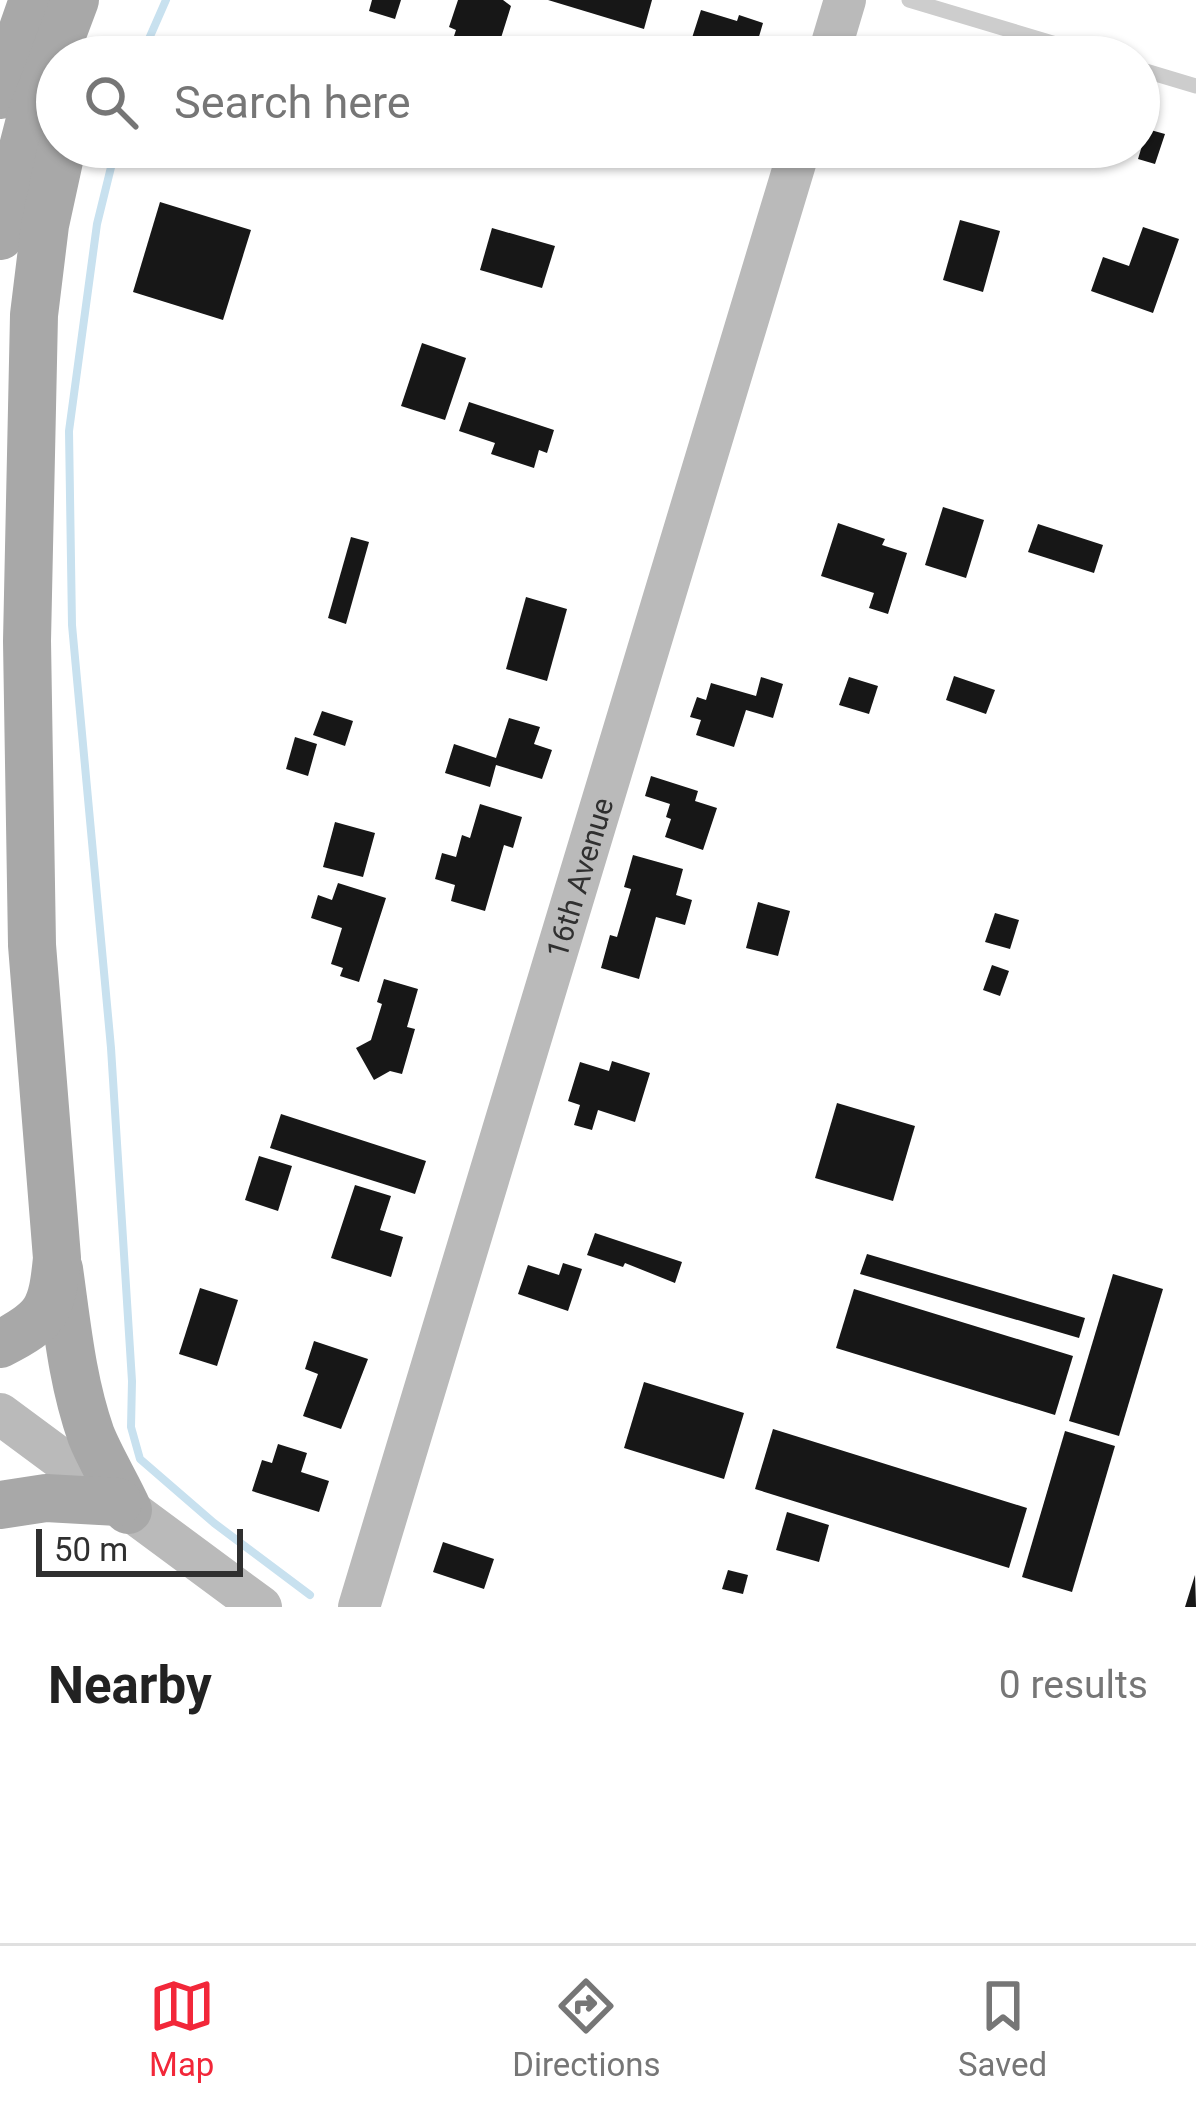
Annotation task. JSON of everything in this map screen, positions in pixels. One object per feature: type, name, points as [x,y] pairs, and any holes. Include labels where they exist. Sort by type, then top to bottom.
[{"type":"main road","points":[[0,95],[33,0]]},
{"type":"main road","points":[[62,36],[75,0]]},
{"type":"main road","points":[[93,36],[104,0]]},
{"type":"main road","points":[[0,236],[36,104]]},
{"type":"main road","points":[[0,1505],[46,1498],[123,1506],[94,1441],[74,1374],[57,1258],[32,945],[27,641],[34,315],[57,168]]},
{"type":"main road","points":[[0,1344],[29,1330],[53,1300],[57,1258]]},
{"type":"street","points":[[834,36],[845,0]]},
{"type":"street","name":"16th Avenue","points":[[358,1607],[794,168]]},
{"type":"street","points":[[0,1414],[261,1607]]},
{"type":"lane","points":[[909,0],[1029,36]]},
{"type":"lane","points":[[1160,75],[1196,86]]},
{"type":"building","points":[[372,0],[401,0],[395,19],[369,11]]},
{"type":"building","points":[[458,0],[503,0],[511,6],[502,36],[454,36],[456,30],[449,27]]},
{"type":"building","points":[[548,0],[652,0],[644,29]]},
{"type":"building","points":[[701,10],[763,23],[759,36],[693,36]]},
{"type":"building","points":[[160,202],[251,230],[223,320],[133,292]]},
{"type":"building","points":[[960,220],[1000,231],[983,292],[943,280]]},
{"type":"building","points":[[1143,227],[1179,239],[1153,313],[1091,291],[1103,257],[1129,266]]},
{"type":"building","points":[[492,228],[555,246],[542,288],[480,270]]},
{"type":"building","points":[[422,343],[466,358],[445,420],[401,406]]},
{"type":"building","points":[[469,402],[554,430],[547,453],[539,450],[534,468],[491,454],[495,443],[459,431]]},
{"type":"building","points":[[943,507],[984,520],[966,578],[925,565]]},
{"type":"building","points":[[838,523],[885,539],[882,545],[907,553],[888,614],[869,608],[874,593],[821,576]]},
{"type":"building","points":[[1038,524],[1103,545],[1094,573],[1028,552]]},
{"type":"building","points":[[351,537],[369,542],[346,624],[328,618]]},
{"type":"building","points":[[526,597],[567,609],[547,681],[506,669]]},
{"type":"building","points":[[954,676],[995,690],[986,714],[946,700]]},
{"type":"building","points":[[761,677],[783,684],[773,718],[746,710],[734,747],[696,735],[701,720],[690,717],[697,697],[706,700],[711,683],[756,696]]},
{"type":"building","points":[[849,677],[878,686],[869,714],[839,705]]},
{"type":"building","points":[[322,711],[353,721],[345,746],[313,735]]},
{"type":"building","points":[[509,718],[540,727],[534,744],[552,750],[542,779],[496,765],[490,787],[445,773],[454,744],[496,758]]},
{"type":"building","points":[[295,737],[317,744],[308,776],[286,769]]},
{"type":"building","points":[[651,776],[698,791],[695,801],[717,808],[703,850],[665,837],[670,804],[645,796]]},
{"type":"building","points":[[480,804],[522,817],[513,848],[504,845],[485,911],[451,901],[455,885],[435,879],[442,853],[456,857],[462,835],[470,838]]},
{"type":"building","points":[[335,822],[375,833],[363,877],[323,867]]},
{"type":"building","points":[[633,855],[683,869],[676,895],[692,900],[685,925],[656,917],[639,979],[601,968],[610,935],[617,937],[631,889],[624,887]]},
{"type":"building","points":[[338,883],[386,898],[359,982],[340,976],[343,968],[331,964],[342,928],[311,918],[318,895],[332,900]]},
{"type":"building","points":[[758,902],[790,911],[778,956],[746,948]]},
{"type":"building","points":[[995,913],[1019,920],[1010,949],[985,942]]},
{"type":"building","points":[[992,965],[1009,971],[1000,996],[983,990]]},
{"type":"building","points":[[384,979],[418,989],[407,1027],[415,1029],[402,1074],[390,1071],[374,1080],[356,1048],[371,1040]]},
{"type":"building","points":[[612,1061],[650,1073],[635,1122],[598,1110],[592,1130],[574,1125],[580,1105],[568,1101],[580,1062],[609,1071]]},
{"type":"building","points":[[837,1103],[915,1126],[893,1201],[815,1178]]},
{"type":"building","points":[[281,1114],[426,1161],[415,1194],[270,1148]]},
{"type":"building","points":[[259,1156],[292,1166],[278,1211],[245,1200]]},
{"type":"building","points":[[355,1185],[391,1196],[380,1230],[403,1237],[391,1277],[331,1258]]},
{"type":"building","points":[[595,1233],[682,1262],[675,1283],[625,1263],[623,1267],[587,1255]]},
{"type":"building","points":[[867,1254],[1085,1318],[1079,1338],[860,1274]]},
{"type":"building","points":[[563,1263],[582,1269],[568,1311],[518,1294],[528,1265],[559,1275]]},
{"type":"building","points":[[1113,1274],[1163,1289],[1119,1436],[1069,1421]]},
{"type":"building","points":[[200,1288],[238,1300],[217,1366],[179,1354]]},
{"type":"building","points":[[854,1289],[1073,1356],[1055,1415],[836,1348]]},
{"type":"building","points":[[314,1341],[368,1359],[341,1429],[303,1416],[318,1374],[305,1369]]},
{"type":"building","points":[[644,1382],[744,1413],[724,1479],[624,1448]]},
{"type":"building","points":[[773,1429],[1027,1508],[1009,1568],[755,1489]]},
{"type":"building","points":[[1065,1431],[1115,1446],[1072,1592],[1022,1577]]},
{"type":"building","points":[[278,1444],[307,1453],[301,1472],[329,1481],[319,1512],[252,1491],[262,1460],[272,1463]]},
{"type":"building","points":[[787,1512],[829,1525],[819,1562],[776,1550]]},
{"type":"building","points":[[443,1542],[494,1559],[484,1589],[433,1572]]},
{"type":"building","points":[[728,1570],[748,1575],[743,1594],[722,1589]]},
{"type":"building","points":[[1195,1575],[1196,1607],[1185,1607]]},
{"type":"waterway","points":[[150,36],[166,0]]},
{"type":"waterway","points":[[111,168],[97,224],[69,431],[72,625],[111,1048],[131,1427],[140,1459],[214,1523],[310,1595]]}]
